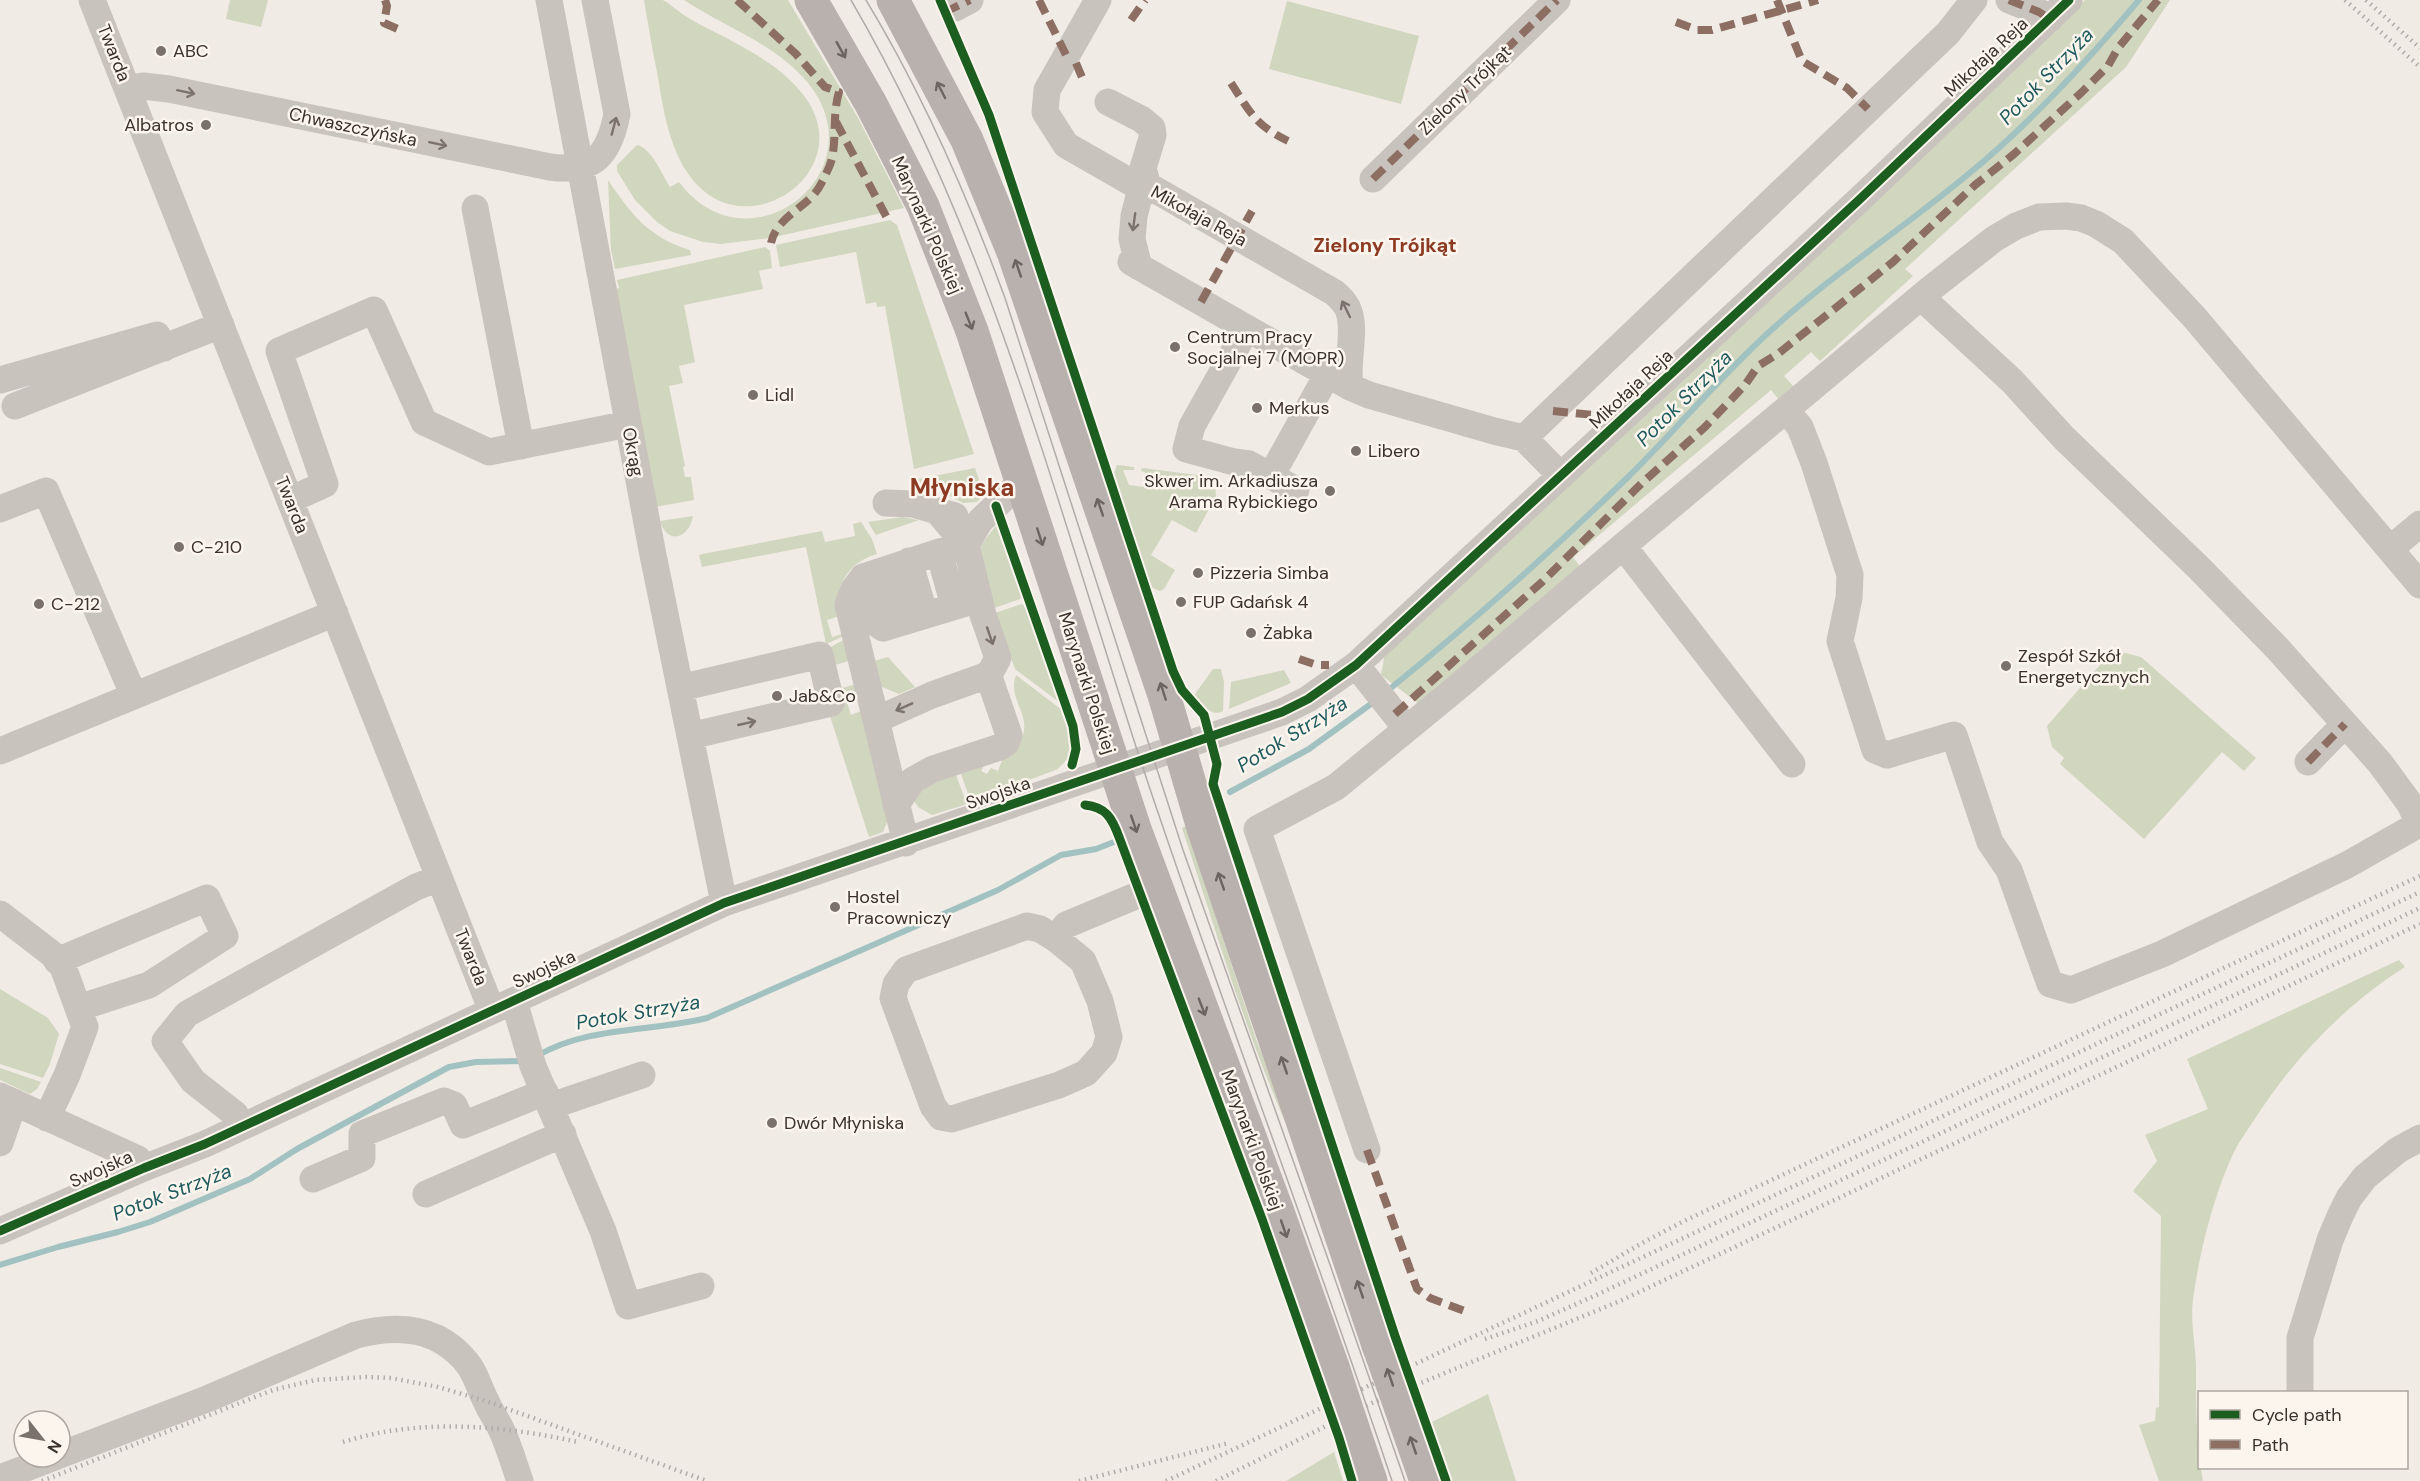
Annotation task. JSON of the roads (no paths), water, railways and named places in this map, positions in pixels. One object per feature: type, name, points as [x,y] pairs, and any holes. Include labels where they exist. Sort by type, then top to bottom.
[{"type":"main road","name":"Marynarki Polskiej","points":[[811,0],[871,104],[923,206],[972,331],[1114,769],[1278,1212],[1371,1481]]},
{"type":"main road","points":[[892,0],[909,15],[967,140],[1013,252],[1180,747],[1203,828],[1426,1481]]},
{"type":"street","name":"Twarda","points":[[92,0],[439,878],[531,1058],[603,1231],[628,1306],[701,1286]]},
{"type":"street","name":"Okrąg","points":[[549,0],[628,424],[724,903]]},
{"type":"street","points":[[579,167],[592,164],[603,152],[614,133],[617,114],[595,0]]},
{"type":"street","points":[[1098,0],[1047,90],[1045,112],[1066,145],[1134,184],[1145,186],[1143,168],[1153,135],[1152,128],[1142,119],[1108,102]]},
{"type":"street","name":"Zielony Trójkąt","points":[[1372,179],[1557,0]]},
{"type":"street","name":"Mikołaja Reja","points":[[1338,381],[1347,373],[1351,320],[1345,303],[1335,293],[1145,186],[1134,216],[1132,239],[1135,264],[1338,381],[1368,395],[1524,438],[1948,33],[1974,0]]},
{"type":"street","name":"Mikołaja Reja","points":[[2009,0],[2039,12],[2050,20]]},
{"type":"street","name":"Mikołaja Reja","points":[[1180,747],[1282,712],[1308,699],[1356,665],[2069,0]]},
{"type":"street","name":"Chwaszczyńska","points":[[128,88],[143,86],[169,89],[550,167],[564,169],[579,167]]},
{"type":"street","points":[[474,208],[521,446]]},
{"type":"street","points":[[1367,1150],[1257,829],[1336,787],[1391,708],[1459,686],[1921,297],[1994,239],[2016,226],[2039,217],[2081,218],[2096,224],[2123,242],[2195,318],[2420,585]]},
{"type":"street","points":[[1786,410],[1800,428],[1814,463],[1850,574],[1850,591],[1840,641],[1875,750],[1887,755],[1954,735],[1990,842],[2009,870],[2050,984],[2071,990],[2162,954],[2347,865],[2419,825],[2410,804],[2380,763],[2243,611],[2064,438],[2012,381],[1921,297]]},
{"type":"street","points":[[290,500],[325,484],[279,351],[374,310],[424,422],[489,452],[628,424]]},
{"type":"street","points":[[15,406],[221,326]]},
{"type":"street","points":[[1247,328],[1192,426],[1186,449],[1249,464],[1296,490]]},
{"type":"street","points":[[0,380],[157,335],[164,349]]},
{"type":"street","points":[[1271,476],[1338,381]]},
{"type":"street","points":[[1524,438],[1561,476]]},
{"type":"street","points":[[966,603],[966,545],[980,521],[1021,482]]},
{"type":"street","points":[[0,509],[46,491],[134,696]]},
{"type":"street","points":[[886,503],[913,504],[980,521]]},
{"type":"street","points":[[938,512],[966,545]]},
{"type":"street","points":[[2390,549],[2420,524]]},
{"type":"street","points":[[906,843],[848,605],[854,589],[886,569],[966,545]]},
{"type":"street","points":[[1623,546],[1792,764]]},
{"type":"street","points":[[876,720],[932,695],[988,674],[998,658],[939,552]]},
{"type":"street","points":[[886,569],[877,624],[883,628],[966,603]]},
{"type":"street","points":[[886,569],[913,619]]},
{"type":"street","points":[[0,751],[335,613]]},
{"type":"street","points":[[680,688],[820,655],[831,703],[690,736]]},
{"type":"street","points":[[1356,665],[1391,708]]},
{"type":"street","points":[[896,805],[913,780],[933,769],[1006,743],[1009,735],[988,674]]},
{"type":"street","points":[[2308,762],[2345,724]]},
{"type":"street","name":"Swojska","points":[[0,1232],[241,1127],[724,903],[906,843],[1180,747]]},
{"type":"street","points":[[241,1127],[235,1114],[193,1081],[165,1041],[187,1014],[416,887],[439,878]]},
{"type":"street","points":[[1056,939],[1066,925],[1157,887]]},
{"type":"street","points":[[57,961],[207,898],[225,936],[149,986],[78,1008]]},
{"type":"street","points":[[0,914],[52,954],[63,967],[85,1027],[69,1071],[47,1118]]},
{"type":"street","points":[[1027,926],[1040,929],[1056,939],[1083,961],[1100,1001],[1109,1037],[1104,1053],[1086,1073],[1059,1085],[952,1119],[942,1117],[933,1106],[893,998],[896,984],[906,970],[1027,926]]},
{"type":"street","points":[[313,1179],[362,1158],[362,1134],[444,1101],[454,1105],[463,1125],[548,1099],[642,1075]]},
{"type":"street","points":[[0,1143],[7,1099],[138,1159],[144,1168]]},
{"type":"street","points":[[426,1194],[563,1134]]},
{"type":"street","points":[[2300,1391],[2300,1338],[2330,1240],[2341,1214],[2349,1198],[2365,1177],[2398,1150],[2420,1138]]},
{"type":"street","points":[[72,1450],[207,1399],[356,1335],[382,1329],[411,1329],[453,1347],[470,1366],[501,1428],[520,1481]]},
{"type":"street","points":[[0,1478],[24,1469]]},
{"type":"waterway","name":"Potok Strzyża","points":[[1386,692],[1570,533],[1646,459],[1768,333],[1816,292],[1941,196],[2013,135],[2078,69],[2139,0]]},
{"type":"waterway","name":"Potok Strzyża","points":[[1230,792],[1309,749],[1375,701]]},
{"type":"waterway","name":"Potok Strzyża","points":[[537,1056],[556,1046],[598,1034],[707,1018],[998,890],[1061,855],[1096,849],[1114,842]]},
{"type":"waterway","name":"Potok Strzyża","points":[[0,1265],[150,1222],[250,1179],[297,1149],[449,1067],[476,1062],[525,1061]]},
{"type":"tram line","points":[[851,0],[900,90],[943,183],[981,277],[1049,469],[1171,852],[1392,1481]]},
{"type":"tram line","points":[[866,0],[925,108],[943,146],[1005,298],[1183,850],[1405,1481]]},
{"type":"railway","points":[[2345,0],[2420,67]]},
{"type":"railway","points":[[2366,0],[2420,48]]},
{"type":"railway","points":[[1591,1273],[1684,1221],[2420,876]]},
{"type":"railway","points":[[1166,1481],[2420,892]]},
{"type":"railway","points":[[1485,1339],[1538,1321],[1592,1297],[2420,908]]},
{"type":"railway","points":[[1216,1481],[1372,1403],[1620,1301],[2420,924]]},
{"type":"railway","points":[[42,1481],[273,1390],[315,1380],[366,1377],[391,1378],[438,1387],[486,1401],[707,1481]]},
{"type":"railway","points":[[343,1442],[372,1434],[430,1427],[490,1428],[578,1442]]},
{"type":"railway","points":[[1079,1481],[1229,1443]]},
{"type":"place","name":"ABC","points":[[161,51]]},
{"type":"place","name":"Albatros","points":[[206,125]]},
{"type":"place","name":"Centrum Pracy Socjalnej 7 (MOPR)","points":[[1175,347]]},
{"type":"place","name":"Lidl","points":[[753,395]]},
{"type":"place","name":"Merkus","points":[[1257,408]]},
{"type":"place","name":"Libero","points":[[1356,451]]},
{"type":"place","name":"Skwer im. Arkadiusza Arama Rybickiego","points":[[1330,491]]},
{"type":"place","name":"C-210","points":[[179,547]]},
{"type":"place","name":"Pizzeria Simba","points":[[1198,573]]},
{"type":"place","name":"FUP Gdańsk 4","points":[[1181,602]]},
{"type":"place","name":"C-212","points":[[39,604]]},
{"type":"place","name":"Żabka","points":[[1251,633]]},
{"type":"place","name":"Zespół Szkół Energetycznych","points":[[2006,666]]},
{"type":"place","name":"Jab&Co","points":[[777,696]]},
{"type":"place","name":"Hostel Pracowniczy","points":[[835,907]]},
{"type":"place","name":"Dwór Młyniska","points":[[772,1123]]},
{"type":"district","name":"Zielony Trójkąt","points":[[1385,245]]},
{"type":"district","name":"Młyniska","points":[[962,488]]}]
